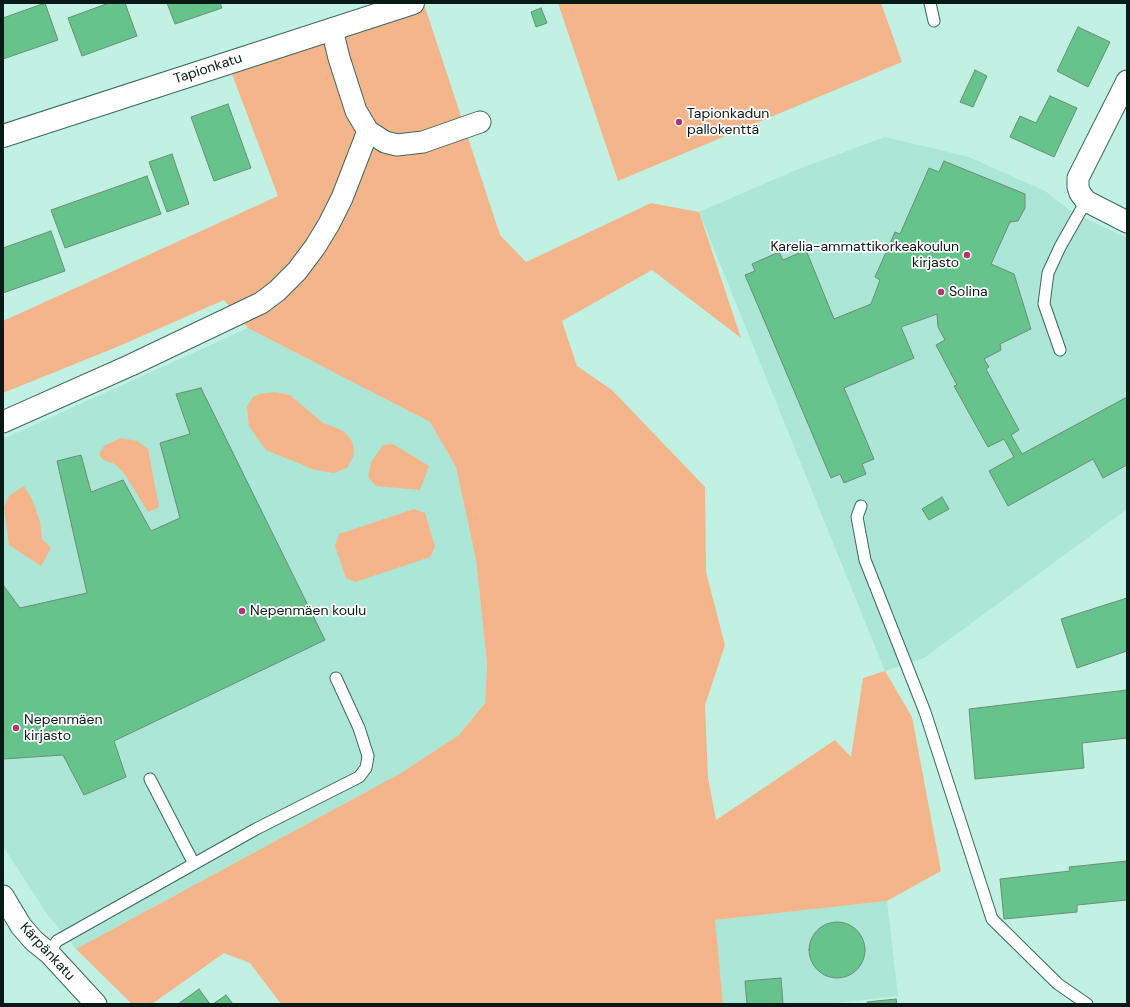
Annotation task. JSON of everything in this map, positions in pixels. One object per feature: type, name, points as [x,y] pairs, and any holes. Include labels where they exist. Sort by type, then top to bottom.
[{"type":"street","name":"Tapionkatu","points":[[3,136],[413,3]]},
{"type":"street","points":[[332,29],[347,85],[356,111],[368,131],[385,142],[408,145],[480,122]]},
{"type":"street","points":[[1127,81],[1078,178],[1080,193],[1086,201],[1127,222]]},
{"type":"street","points":[[3,422],[131,365],[256,306],[277,291],[297,271],[315,247],[329,224],[342,198],[368,131]]},
{"type":"street","name":"Kärpänkatu","points":[[3,896],[21,926],[34,941],[49,953],[96,1004]]},
{"type":"lane","points":[[930,3],[934,21]]},
{"type":"lane","points":[[1060,350],[1044,304],[1048,273],[1060,247],[1086,201]]},
{"type":"lane","points":[[861,506],[857,517],[865,560],[925,712],[992,920],[1058,984],[1087,1004]]},
{"type":"lane","points":[[49,953],[57,941],[256,829],[360,777],[366,768],[368,756],[359,728],[336,678]]},
{"type":"lane","points":[[150,779],[194,864]]},
{"type":"shaded area","name":"Tapionkadun pallokenttä","points":[[558,3],[881,3],[902,62],[618,181]]},
{"type":"shaded area","points":[[424,4],[500,235],[526,262],[651,203],[699,212],[741,338],[652,270],[562,321],[577,366],[612,390],[705,487],[706,572],[725,645],[705,705],[708,778],[716,820],[835,740],[851,757],[863,678],[885,671],[912,717],[941,871],[887,901],[715,920],[723,1004],[281,1004],[250,963],[224,953],[152,1004],[132,1004],[76,949],[401,773],[459,735],[485,703],[487,663],[476,560],[456,467],[430,422],[248,328],[224,300],[117,347],[3,393],[3,321],[278,196],[230,69]]},
{"type":"shaded area","points":[[885,137],[969,157],[1045,191],[1072,212],[1127,238],[1127,509],[924,658],[885,671],[699,212],[796,170]]},
{"type":"shaded area","name":"Nepenmäen koulu","points":[[248,328],[430,422],[456,467],[476,560],[487,663],[485,702],[459,735],[401,773],[76,949],[47,914],[3,846],[3,439]]},
{"type":"shaded area","points":[[275,392],[290,395],[323,423],[344,431],[353,443],[354,455],[347,468],[334,473],[315,470],[266,450],[249,426],[247,407],[253,397],[260,394]]},
{"type":"shaded area","points":[[121,438],[137,441],[148,449],[159,507],[148,512],[124,473],[115,464],[103,460],[99,454],[104,446]]},
{"type":"shaded area","points":[[393,444],[429,466],[420,490],[376,486],[368,477],[371,462],[383,445]]},
{"type":"shaded area","points":[[24,486],[32,499],[40,521],[42,539],[51,548],[41,566],[9,545],[4,507],[9,496]]},
{"type":"shaded area","points":[[414,509],[425,513],[435,547],[430,557],[355,582],[346,578],[335,546],[339,534]]},
{"type":"shaded area","points":[[887,901],[898,996],[828,1004],[723,1004],[714,920]]},
{"type":"building","points":[[45,3],[58,40],[3,59],[3,18]]},
{"type":"building","points":[[109,3],[125,3],[137,36],[82,56],[68,18]]},
{"type":"building","points":[[167,3],[220,3],[222,8],[175,24]]},
{"type":"building","points":[[541,8],[547,23],[536,27],[531,12]]},
{"type":"building","points":[[1078,27],[1110,42],[1088,87],[1057,71]]},
{"type":"building","points":[[975,70],[987,76],[973,107],[960,102]]},
{"type":"building","points":[[1050,96],[1077,108],[1054,157],[1010,137],[1020,116],[1036,123]]},
{"type":"building","points":[[228,104],[251,168],[214,181],[191,117]]},
{"type":"building","points":[[172,154],[189,204],[167,212],[149,162]]},
{"type":"building","points":[[944,161],[1025,194],[1025,208],[1018,221],[1010,222],[991,264],[1014,274],[1031,329],[1000,344],[1001,350],[984,359],[989,367],[986,369],[1019,430],[1011,435],[1022,454],[1127,397],[1127,465],[1103,478],[1093,459],[1008,506],[989,471],[1014,457],[1004,439],[988,447],[954,386],[957,385],[936,345],[945,340],[938,327],[937,314],[901,327],[914,358],[844,388],[874,459],[862,464],[866,474],[844,483],[840,474],[831,478],[745,275],[755,271],[752,264],[779,252],[783,260],[806,250],[834,319],[871,304],[880,280],[875,277],[895,232],[900,234],[929,168],[939,172]]},
{"type":"building","points":[[147,176],[161,214],[65,248],[51,210]]},
{"type":"building","points":[[51,231],[65,271],[3,293],[3,248]]},
{"type":"building","points":[[201,388],[325,640],[114,741],[126,777],[84,795],[63,755],[3,759],[3,585],[20,608],[87,593],[57,461],[81,455],[91,492],[123,480],[151,531],[180,518],[160,443],[190,434],[176,394]]},
{"type":"building","points":[[942,497],[949,509],[929,520],[922,509]]},
{"type":"building","points":[[1127,598],[1127,651],[1077,668],[1061,619]]},
{"type":"building","points":[[1127,690],[1127,738],[1082,743],[1084,768],[975,779],[969,709]]},
{"type":"building","points":[[1127,861],[1127,900],[1077,905],[1077,912],[1004,919],[1000,879],[1070,871],[1069,867]]},
{"type":"building","points":[[832,922],[842,922],[857,930],[863,939],[865,950],[863,961],[857,970],[842,978],[832,978],[821,973],[814,966],[809,955],[809,945],[814,934],[821,927]]},
{"type":"building","points":[[781,978],[783,1004],[747,1004],[745,981]]},
{"type":"building","points":[[199,989],[210,1004],[178,1004]]},
{"type":"building","points":[[226,995],[233,1004],[213,1004]]},
{"type":"building","points":[[896,999],[897,1004],[868,1004],[867,1002]]},
{"type":"place","name":"Tapionkadun pallokenttä","points":[[679,122]]},
{"type":"place","name":"Karelia-ammattikorkeakoulun kirjasto","points":[[967,255]]},
{"type":"place","name":"Solina","points":[[941,292]]},
{"type":"place","name":"Nepenmäen koulu","points":[[242,611]]},
{"type":"place","name":"Nepenmäen kirjasto","points":[[16,728]]}]
